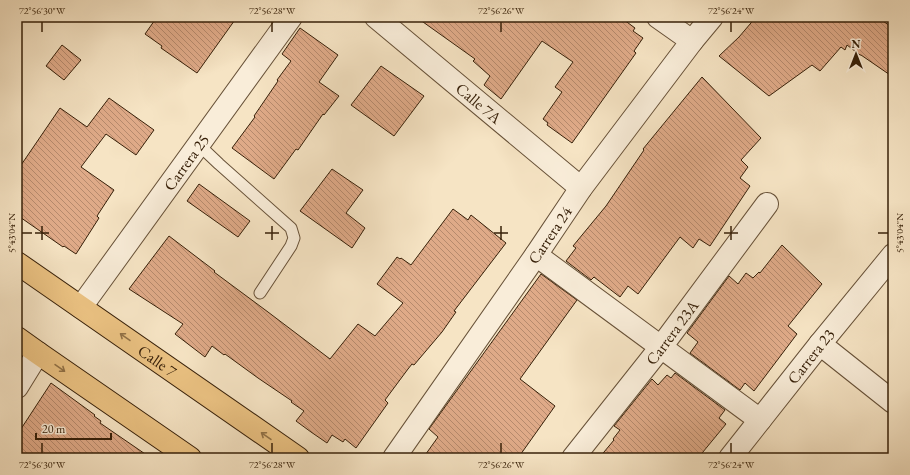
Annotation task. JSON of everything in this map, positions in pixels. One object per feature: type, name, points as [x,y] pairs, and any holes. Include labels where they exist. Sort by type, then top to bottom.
[{"type":"main road","name":"Calle 7","points":[[17,263],[298,458]]},
{"type":"main road","points":[[17,338],[190,458]]},
{"type":"street","name":"Calle 7A","points":[[376,17],[581,188]]},
{"type":"street","points":[[658,17],[692,41]]},
{"type":"street","name":"Carrera 24","points":[[394,458],[581,188],[692,41],[712,17]]},
{"type":"street","name":"Carrera 25","points":[[81,307],[199,145],[288,18]]},
{"type":"street","name":"Carrera 23A","points":[[573,458],[661,347],[767,204]]},
{"type":"street","points":[[536,255],[760,420]]},
{"type":"street","name":"Carrera 23","points":[[730,458],[893,255]]},
{"type":"street","points":[[820,344],[893,402]]},
{"type":"street","points":[[17,387],[38,353]]},
{"type":"lane","points":[[199,145],[291,228],[294,238],[291,246],[260,293]]},
{"type":"building","points":[[157,17],[237,17],[197,73],[161,48],[162,46],[145,34]]},
{"type":"building","points":[[416,17],[620,17],[635,28],[633,31],[643,38],[634,51],[636,53],[572,143],[547,125],[548,123],[543,119],[562,92],[555,87],[573,62],[542,41],[501,99],[484,85],[490,76],[473,61],[475,59]]},
{"type":"building","points":[[756,17],[877,17],[893,28],[893,77],[847,45],[845,50],[841,47],[820,71],[812,65],[769,96],[719,56],[739,37]]},
{"type":"building","points":[[300,28],[338,55],[319,82],[339,96],[324,115],[323,114],[298,150],[296,149],[274,179],[232,148],[255,117],[254,116],[278,81],[277,80],[291,61],[282,54]]},
{"type":"building","points":[[62,45],[81,60],[64,80],[46,66]]},
{"type":"building","points":[[381,66],[424,96],[394,136],[351,105]]},
{"type":"building","points":[[702,77],[761,138],[741,160],[748,167],[740,178],[750,186],[710,246],[699,239],[693,248],[680,237],[638,294],[628,286],[620,297],[594,277],[591,280],[566,261],[576,248],[573,246],[606,206],[644,150],[643,149]]},
{"type":"building","points":[[109,98],[154,130],[136,155],[106,134],[81,167],[114,190],[97,216],[99,218],[76,254],[64,246],[63,247],[17,215],[17,171],[60,108],[87,127]]},
{"type":"building","points":[[332,169],[363,190],[346,213],[365,228],[352,248],[300,211]]},
{"type":"building","points":[[199,184],[250,221],[238,237],[187,201]]},
{"type":"building","points":[[453,209],[468,220],[471,215],[506,243],[454,311],[456,312],[442,332],[414,365],[412,364],[385,400],[388,403],[356,448],[345,439],[343,442],[332,435],[327,443],[311,432],[296,421],[304,411],[291,402],[292,401],[212,346],[205,357],[175,334],[183,324],[129,289],[169,236],[215,271],[214,272],[330,359],[358,324],[375,336],[403,303],[377,284],[397,257],[411,265]]},
{"type":"building","points":[[782,245],[822,284],[788,326],[797,334],[754,391],[745,383],[740,390],[690,353],[698,342],[687,333],[729,276],[738,284],[746,273],[753,278],[759,272],[760,273]]},
{"type":"building","points":[[541,274],[577,300],[520,379],[555,406],[518,458],[423,458],[438,437],[429,429]]},
{"type":"building","points":[[675,373],[725,410],[719,418],[726,424],[698,458],[599,458],[620,430],[614,426],[652,379],[658,385],[667,375],[671,378]]},
{"type":"building","points":[[51,383],[95,415],[94,416],[101,421],[100,423],[151,458],[17,458],[17,435]]}]
